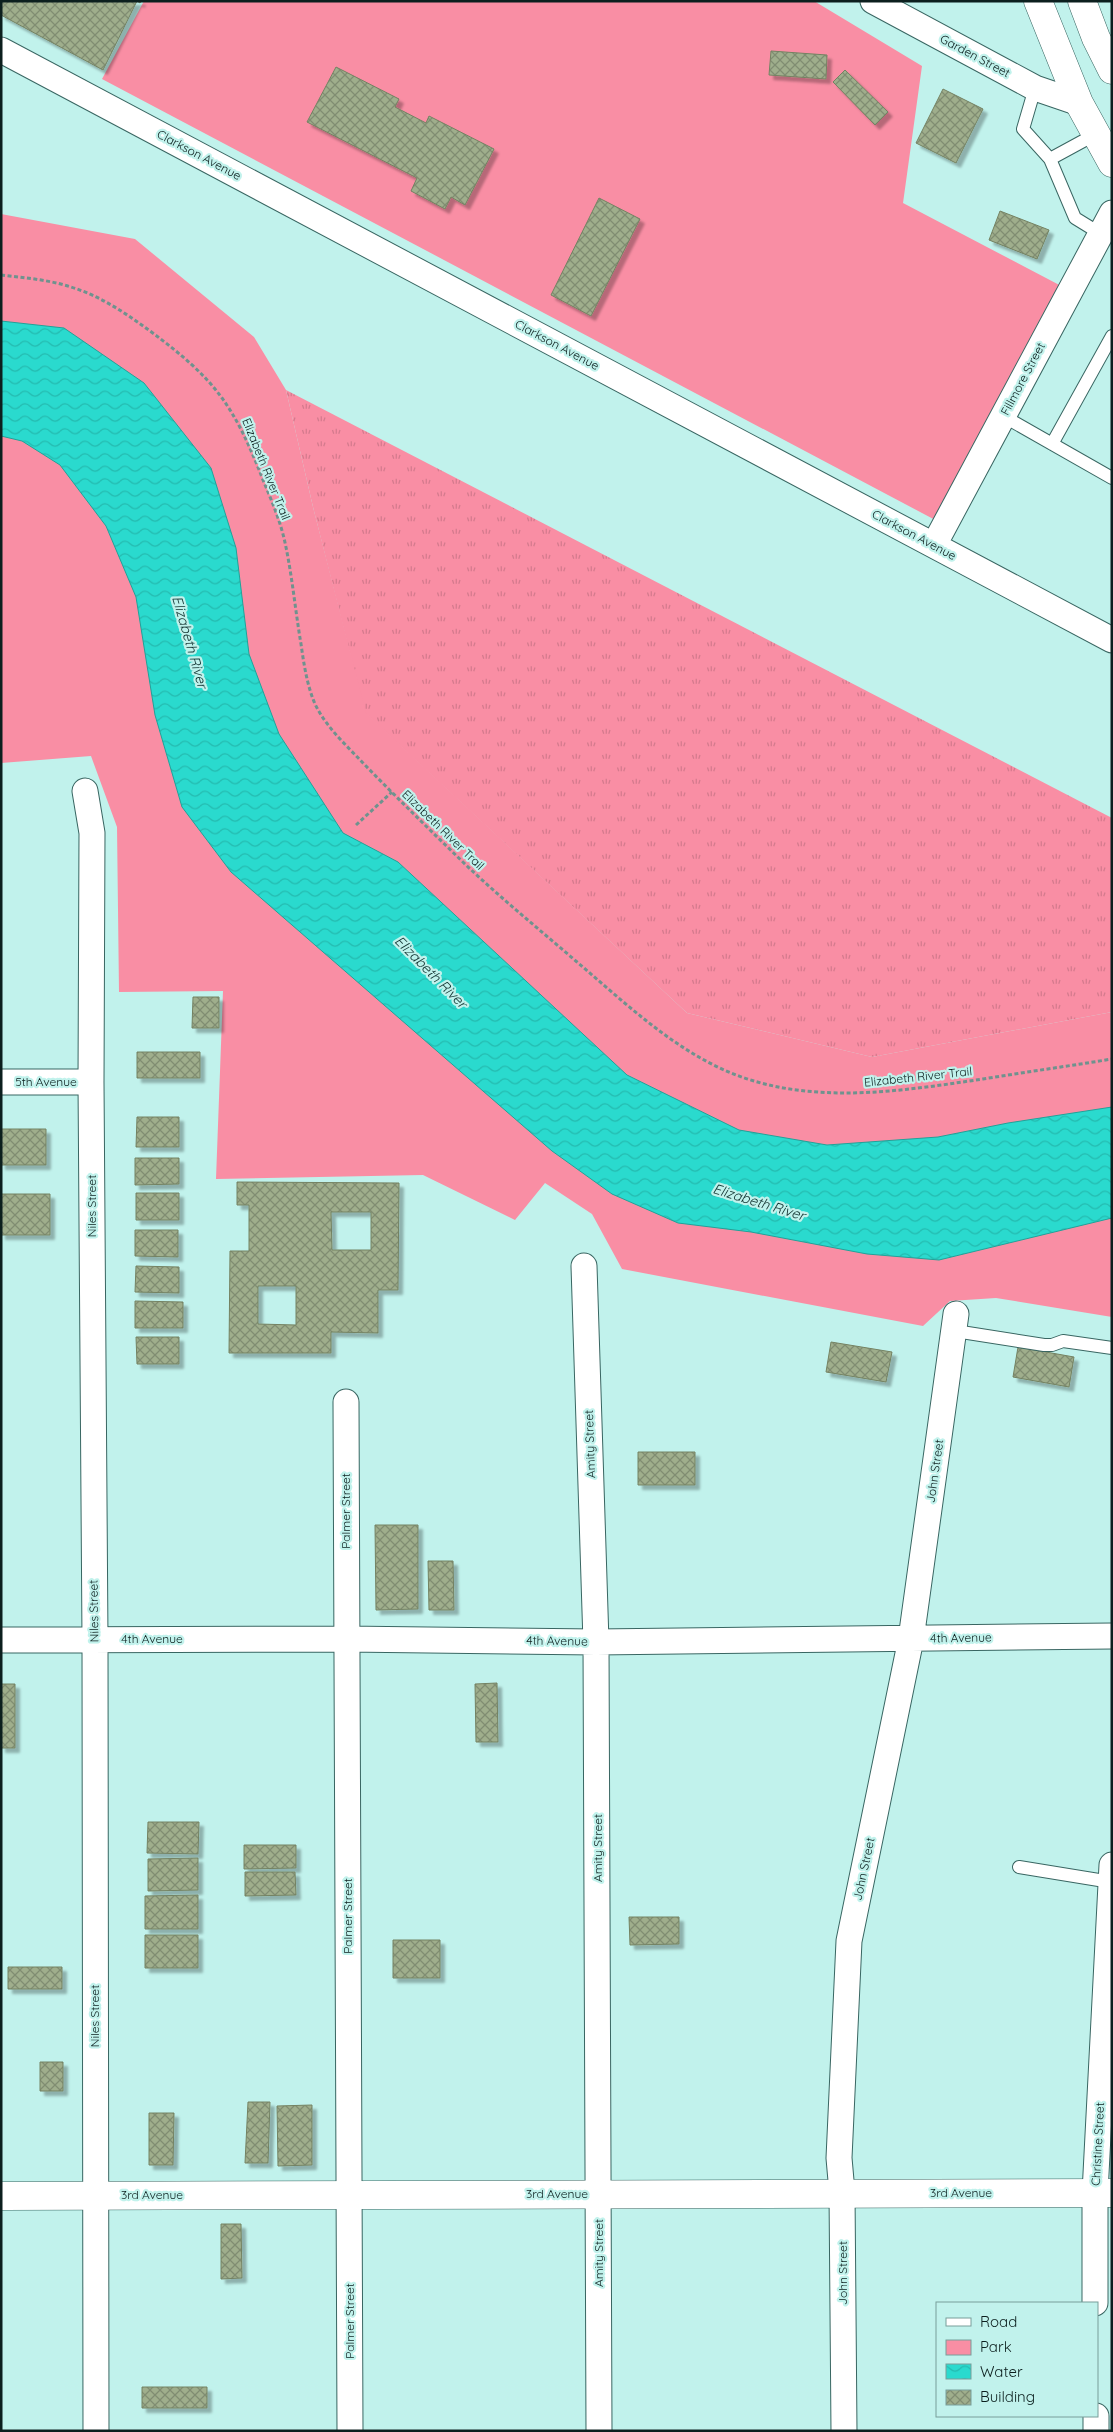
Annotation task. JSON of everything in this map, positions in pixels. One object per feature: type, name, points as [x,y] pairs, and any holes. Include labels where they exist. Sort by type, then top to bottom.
[{"type":"main road","points":[[1038,1],[1079,104],[1112,163]]},
{"type":"main road","points":[[1082,1],[1096,38],[1112,70]]},
{"type":"main road","name":"3rd Avenue","points":[[1,2196],[842,2192],[1103,2193]]},
{"type":"street","name":"Garden Street","points":[[873,1],[1035,88],[1079,104]]},
{"type":"street","name":"Clarkson Avenue","points":[[1,50],[1112,640]]},
{"type":"street","name":"Fillmore Street","points":[[934,545],[1106,223]]},
{"type":"street","name":"Niles Street","points":[[86,791],[92,833],[91,1082],[95,1640],[96,2431]]},
{"type":"street","name":"5th Avenue","points":[[1,1082],[91,1082]]},
{"type":"street","name":"Amity Street","points":[[584,1266],[596,1642],[600,2194],[599,2431]]},
{"type":"street","name":"John Street","points":[[844,2431],[842,2192],[840,2158],[849,1941],[911,1639],[956,1322]]},
{"type":"street","name":"Palmer Street","points":[[346,1402],[350,2431]]},
{"type":"street","name":"4th Avenue","points":[[1,1640],[346,1639],[596,1642],[1112,1636]]},
{"type":"street","name":"Christine Street","points":[[1096,2302],[1103,2193],[1112,1865]]},
{"type":"street","points":[[1096,2417],[1096,2431]]},
{"type":"lane","points":[[1035,88],[1023,129],[1050,159],[1075,218],[1106,223]]},
{"type":"lane","points":[[1050,159],[1096,134]]},
{"type":"lane","points":[[1052,444],[1112,336]]},
{"type":"lane","points":[[1003,416],[1112,478]]},
{"type":"lane","points":[[956,1322],[1044,1345],[1052,1345],[1063,1341],[1112,1348]]},
{"type":"lane","points":[[1018,1868],[1112,1882]]},
{"type":"path","name":"Elizabeth River Trail","points":[[1,275],[56,282],[109,303],[174,348],[197,367],[216,388],[233,412],[249,444],[276,512],[284,539],[307,680],[316,704],[329,727],[490,888],[642,1017],[707,1062],[732,1074],[757,1082],[797,1090],[883,1092],[1112,1059]]},
{"type":"path","points":[[356,825],[392,792]]},
{"type":"green space","points":[[144,1],[814,1],[922,66],[903,203],[1067,289],[939,522],[102,79]]},
{"type":"green space","points":[[1,214],[135,239],[254,337],[286,390],[313,507],[366,713],[687,1013],[872,1057],[1112,1012],[1112,1317],[996,1298],[950,1301],[923,1326],[622,1269],[592,1214],[545,1183],[515,1220],[423,1175],[216,1179],[223,991],[119,992],[117,827],[91,756],[1,763]]},
{"type":"green space","points":[[286,390],[1112,818],[1112,1012],[872,1057],[687,1013],[365,713],[313,507]]},
{"type":"water","name":"Elizabeth River","points":[[1,321],[64,328],[144,383],[211,468],[236,548],[249,654],[279,734],[343,833],[398,862],[627,1075],[739,1130],[827,1145],[938,1137],[1008,1123],[1112,1107],[1112,1218],[939,1260],[867,1254],[751,1232],[678,1223],[612,1194],[552,1151],[231,872],[182,807],[155,715],[136,597],[106,526],[60,465],[22,441],[1,436]]},
{"type":"building","points":[[1,1],[137,1],[103,70],[1,15]]},
{"type":"building","points":[[771,51],[827,55],[826,79],[769,75]]},
{"type":"building","points":[[336,67],[399,99],[395,107],[426,123],[429,116],[494,149],[465,205],[451,197],[445,209],[411,191],[417,178],[307,122]]},
{"type":"building","points":[[845,70],[888,112],[875,125],[833,82]]},
{"type":"building","points":[[943,89],[983,109],[956,163],[916,143]]},
{"type":"building","points":[[599,198],[640,219],[591,316],[551,295]]},
{"type":"building","points":[[1000,211],[1049,230],[1037,259],[989,240]]},
{"type":"building","points":[[193,997],[219,997],[219,1028],[192,1028]]},
{"type":"building","points":[[137,1052],[200,1052],[200,1078],[137,1078]]},
{"type":"building","points":[[137,1117],[179,1117],[179,1147],[136,1147]]},
{"type":"building","points":[[1,1129],[46,1129],[46,1165],[1,1165]]},
{"type":"building","points":[[135,1158],[179,1158],[179,1184],[135,1185]]},
{"type":"building","points":[[237,1182],[399,1183],[398,1290],[378,1290],[378,1333],[331,1332],[331,1353],[229,1353],[230,1251],[249,1251],[249,1205],[237,1205]],"holes":[[[331,1212],[371,1212],[371,1250],[332,1250]],[[258,1286],[296,1286],[296,1325],[258,1324]]]},
{"type":"building","points":[[136,1193],[179,1193],[179,1220],[136,1220]]},
{"type":"building","points":[[1,1194],[50,1194],[50,1235],[1,1235]]},
{"type":"building","points":[[135,1230],[178,1230],[178,1257],[135,1256]]},
{"type":"building","points":[[136,1266],[179,1267],[179,1293],[135,1292]]},
{"type":"building","points":[[135,1301],[183,1302],[183,1328],[135,1328]]},
{"type":"building","points":[[136,1337],[179,1337],[179,1364],[137,1364]]},
{"type":"building","points":[[831,1342],[892,1352],[886,1382],[826,1372]]},
{"type":"building","points":[[1018,1347],[1074,1357],[1069,1387],[1013,1377]]},
{"type":"building","points":[[638,1452],[695,1452],[695,1485],[638,1485]]},
{"type":"building","points":[[375,1525],[418,1525],[418,1609],[376,1610]]},
{"type":"building","points":[[428,1561],[453,1561],[454,1610],[429,1610]]},
{"type":"building","points":[[497,1683],[498,1742],[476,1742],[475,1684]]},
{"type":"building","points":[[1,1684],[15,1684],[15,1748],[1,1748]]},
{"type":"building","points":[[148,1822],[199,1822],[198,1854],[147,1853]]},
{"type":"building","points":[[244,1845],[296,1845],[296,1868],[244,1869]]},
{"type":"building","points":[[198,1858],[198,1890],[148,1891],[148,1859]]},
{"type":"building","points":[[245,1872],[295,1872],[296,1895],[245,1896]]},
{"type":"building","points":[[198,1895],[198,1929],[145,1929],[145,1896]]},
{"type":"building","points":[[629,1917],[679,1917],[679,1944],[630,1945]]},
{"type":"building","points":[[145,1935],[198,1935],[198,1968],[145,1968]]},
{"type":"building","points":[[393,1940],[440,1940],[440,1978],[393,1978]]},
{"type":"building","points":[[8,1967],[62,1967],[62,1989],[8,1989]]},
{"type":"building","points":[[40,2062],[63,2062],[63,2091],[40,2091]]},
{"type":"building","points":[[248,2102],[270,2102],[268,2163],[245,2163]]},
{"type":"building","points":[[312,2105],[312,2165],[278,2166],[277,2106]]},
{"type":"building","points":[[149,2113],[174,2113],[173,2165],[149,2165]]},
{"type":"building","points":[[221,2224],[241,2224],[242,2278],[221,2279]]},
{"type":"building","points":[[142,2387],[207,2387],[207,2408],[142,2408]]}]
